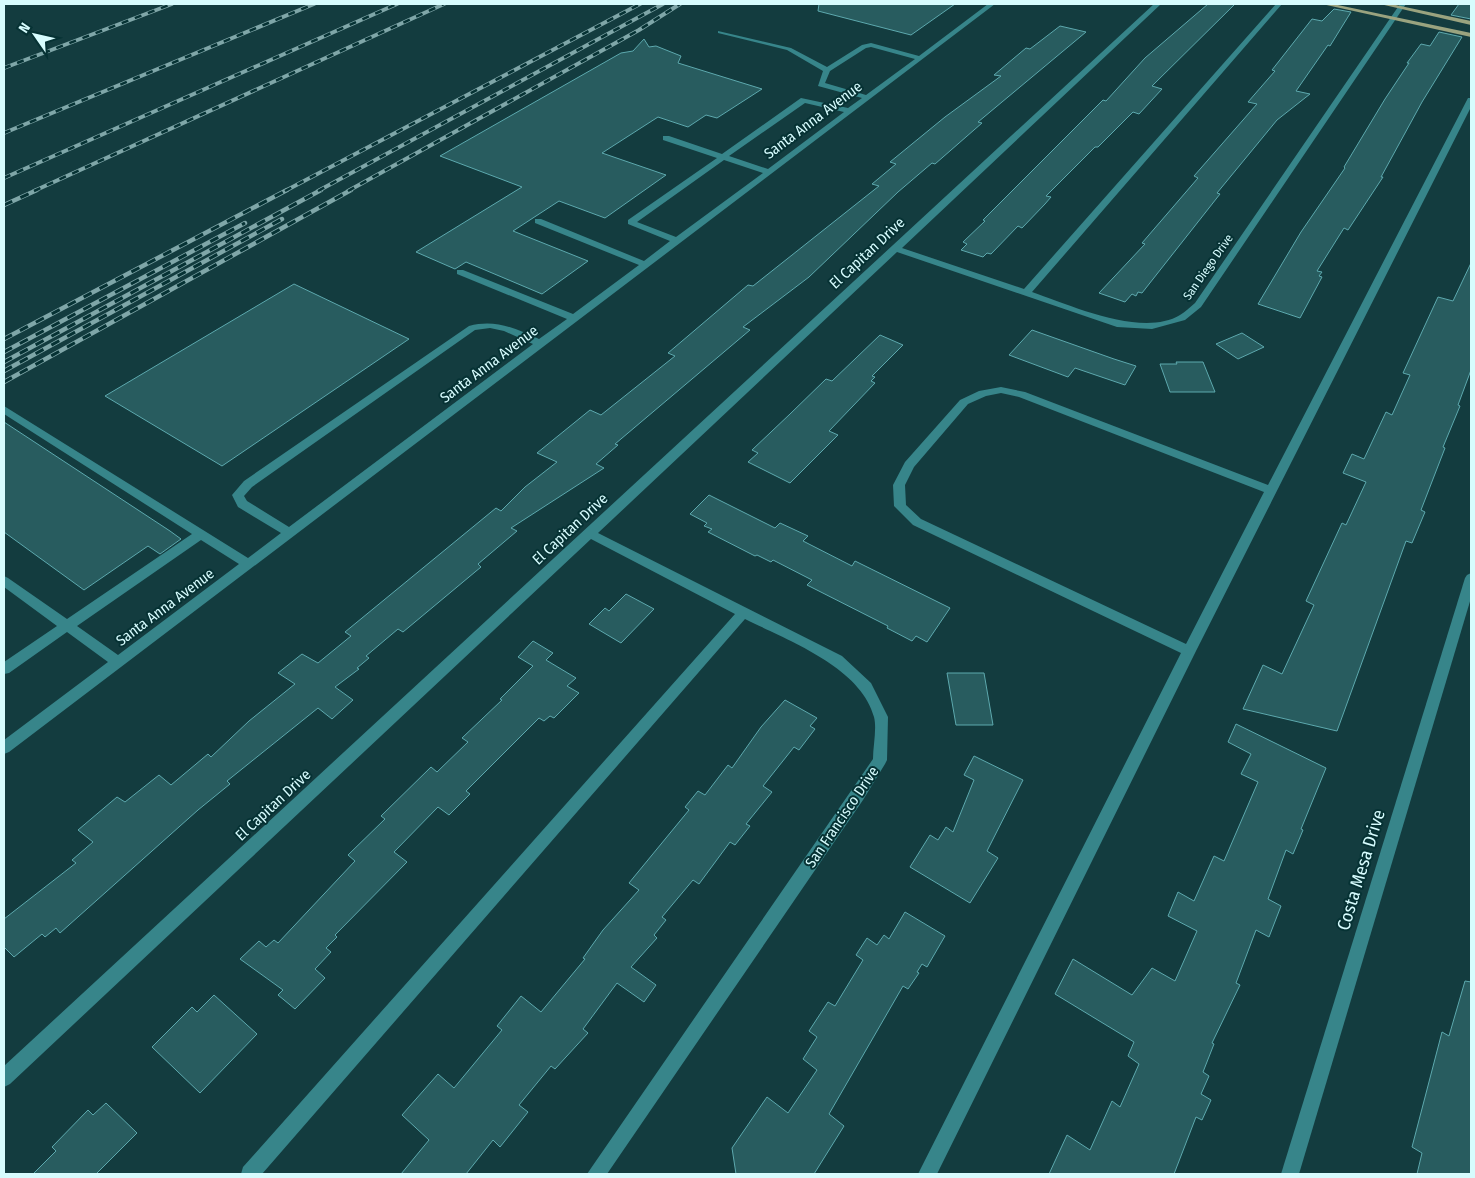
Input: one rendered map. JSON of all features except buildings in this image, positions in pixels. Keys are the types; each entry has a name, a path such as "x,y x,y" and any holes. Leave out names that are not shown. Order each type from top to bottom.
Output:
{"main road":[{"path":"1325,4 1471,35"},
{"path":"1383,4 1401,6 1471,23"}],"street":[{"name":"Santa Anna Avenue","path":"4,748 992,4"},
{"name":"El Capitan Drive","path":"4,1078 1158,4"},
{"path":"1026,293 1278,4"},
{"name":"San Diego Drive","path":"896,248 1117,324 1152,326 1182,318 1198,305 1401,6"},
{"path":"720,32 789,49 827,70"},
{"path":"868,98 821,84 827,70 864,46 871,45 920,58"},
{"path":"677,241 631,222 804,100 850,111"},
{"path":"927,1174 1189,651 1471,100"},
{"path":"666,138 769,172"},
{"path":"538,221 646,265"},
{"path":"460,272 574,318"},
{"path":"290,533 242,504 238,494 248,484 472,328 482,324 504,327 541,344"},
{"path":"1189,651 917,522 900,506 899,485 910,466 964,402 983,393 1001,390 1021,394 1272,491"},
{"path":"4,409 248,564"},
{"name":"San Francisco Drive","path":"589,533 837,660 866,687 881,717 880,760 853,803 596,1174"},
{"path":"4,669 200,534"},
{"name":"Costa Mesa Drive","path":"1290,1174 1471,578"},
{"path":"4,581 118,662"},
{"path":"250,1174 744,612"}],"railway":[{"path":"4,68 172,4"},
{"path":"4,133 314,4"},
{"path":"4,178 397,4"},
{"path":"34,191 444,4"},
{"path":"285,191 640,4"},
{"path":"318,191 663,4"},
{"path":"348,191 639,30 680,4"},
{"path":"4,205 37,190"},
{"path":"4,339 287,190"},
{"path":"4,362 321,190"},
{"path":"4,382 351,190"},
{"path":"4,371 282,219"},
{"path":"4,352 245,223"}]}
